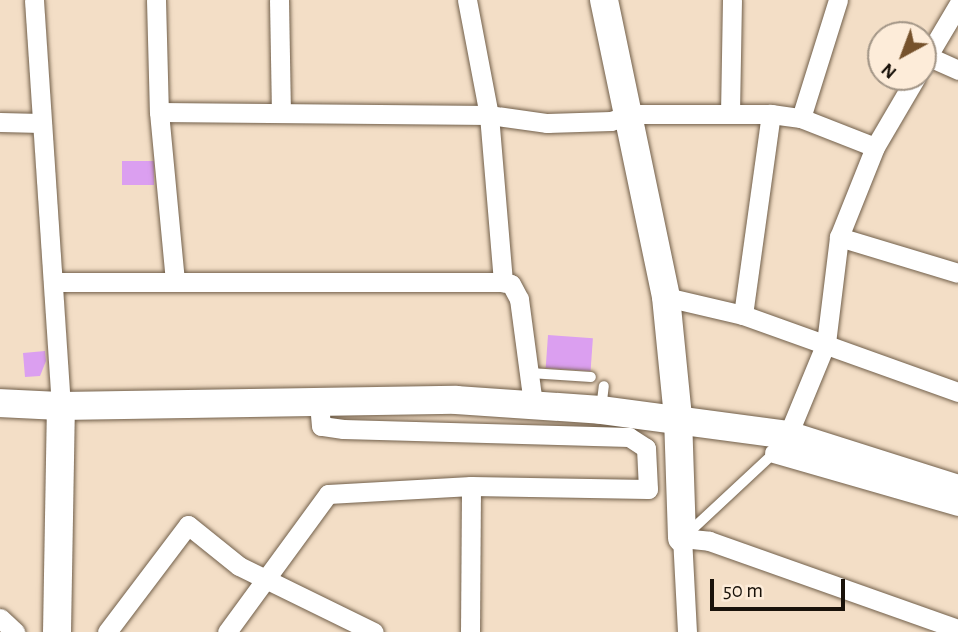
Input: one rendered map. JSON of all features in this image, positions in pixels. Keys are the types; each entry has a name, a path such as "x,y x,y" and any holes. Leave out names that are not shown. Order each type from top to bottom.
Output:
{"street":[{"path":"34,0 61,406 57,632"},
{"path":"156,0 159,113 175,280"},
{"path":"279,0 281,111"},
{"path":"467,0 489,115 503,282"},
{"path":"604,0 631,114 666,298 666,345 678,417 687,632"},
{"path":"730,114 732,0"},
{"path":"801,118 838,0"},
{"path":"937,40 958,5"},
{"path":"937,64 958,70"},
{"path":"781,444 826,343 839,237 875,147 908,91"},
{"path":"159,113 281,111 489,115 547,123 611,121 631,114 771,114 801,118 875,147"},
{"path":"743,315 771,114"},
{"path":"0,122 41,123"},
{"path":"839,237 958,273"},
{"path":"54,282 503,282 517,291 533,404"},
{"path":"666,298 743,315 958,392"},
{"path":"0,403 61,406 456,400 533,404 602,398 958,489"},
{"path":"227,632 328,494 471,486 648,489 646,448 629,437 343,429 321,426 318,404"},
{"path":"781,444 958,506"},
{"path":"470,632 471,486"},
{"path":"107,632 188,525 239,566 374,632"},
{"path":"682,538 709,541 954,629"},
{"path":"0,618 15,632"}],"lane":[{"path":"530,373 591,377"},
{"path":"682,538 781,444"}],"building":[{"path":"122,161 154,161 154,185 122,185"},
{"path":"548,335 593,338 591,371 546,368"},
{"path":"45,351 46,361 40,376 25,377 23,353"}]}
